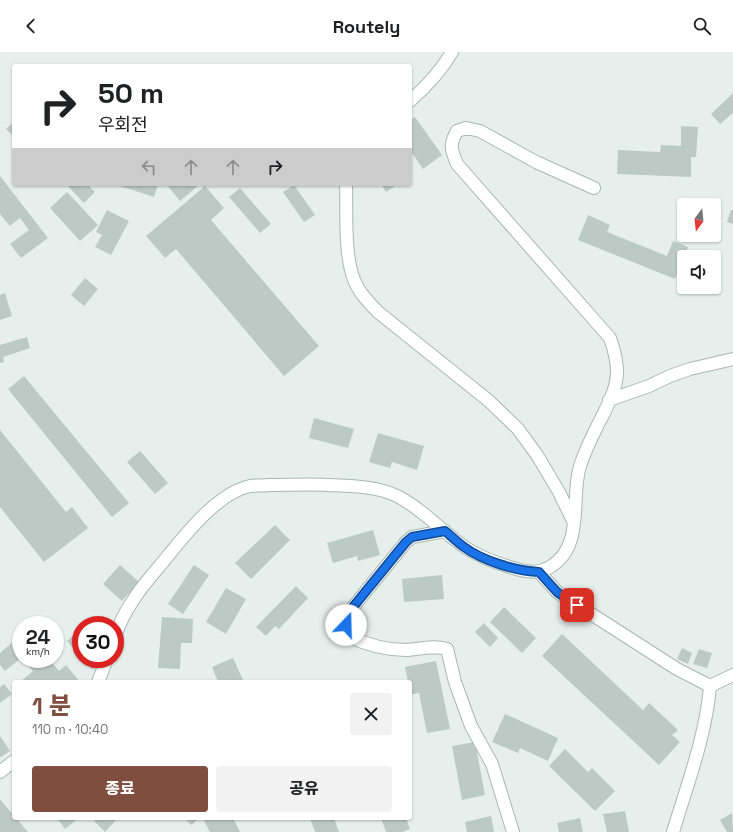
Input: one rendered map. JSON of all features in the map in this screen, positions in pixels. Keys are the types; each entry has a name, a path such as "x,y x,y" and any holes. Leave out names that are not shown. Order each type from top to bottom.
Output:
{"street":[{"path":"412,99 432,81 444,67 452,52"},
{"path":"124,616 131,602 197,522 233,492 251,486 296,484 348,486 380,490 397,496 430,519 465,547 480,556 525,572 539,572 551,567 563,556 569,545 573,531 575,490 579,469 586,448 615,387 617,372 615,353 610,338 457,164 452,152 452,140 457,131 466,128 480,131 536,162 594,188"},
{"path":"346,186 347,252 357,287 366,300 378,312 489,402 518,429 541,461 574,522"},
{"path":"609,400 649,386 690,369 733,359"},
{"path":"445,531 412,537 406,542 349,612 346,625 348,636 360,641 396,649 438,647 447,650 455,682 471,726 492,764 513,832"},
{"path":"539,572 557,592 677,669 710,686"},
{"path":"99,680 103,668"},
{"path":"710,686 733,675"},
{"path":"673,832 699,744 710,686"},
{"path":"0,772 12,763"}],"building":[{"path":"733,93 733,113 720,124 711,114"},
{"path":"415,117 442,155 423,169 412,153 412,119"},
{"path":"12,123 12,135 6,129"},
{"path":"681,126 698,127 696,157 691,157 691,177 617,174 618,150 660,152 661,145 681,146"},
{"path":"0,176 48,238 21,258 10,244 29,230 20,218 10,226 0,214"},
{"path":"68,186 89,186 95,192 84,203"},
{"path":"120,186 157,186 154,197"},
{"path":"168,186 198,186 180,201"},
{"path":"205,186 224,208 211,220 319,346 284,376 176,249 165,258 146,236"},
{"path":"295,186 315,215 304,222 283,192"},
{"path":"382,186 395,186 386,192"},
{"path":"240,188 271,224 260,233 229,197"},
{"path":"67,192 98,225 80,241 50,208"},
{"path":"107,210 129,221 111,255 95,247 102,235 96,232"},
{"path":"731,210 733,210 733,224 727,222"},
{"path":"588,215 610,225 607,232 667,256 673,241 688,247 687,250 677,250 677,274 675,279 578,240"},
{"path":"85,278 98,289 84,306 71,295"},
{"path":"5,293 12,316 0,320 0,295"},
{"path":"27,337 30,348 3,357 4,362 0,363 0,345"},
{"path":"24,376 129,503 112,517 8,389"},
{"path":"314,418 354,429 348,448 309,438"},
{"path":"0,430 66,512 72,507 88,528 44,562 0,507"},
{"path":"378,433 424,446 417,470 392,462 390,468 369,462"},
{"path":"140,451 168,483 155,494 127,462"},
{"path":"275,525 290,540 251,579 235,563"},
{"path":"373,530 380,555 358,561 357,556 333,563 327,543"},
{"path":"120,565 139,582 122,601 103,584"},
{"path":"194,565 209,575 183,614 168,604"},
{"path":"442,575 444,599 404,602 402,579"},
{"path":"296,586 308,598 279,629 275,626 266,636 256,627"},
{"path":"226,588 246,599 226,634 206,622"},
{"path":"504,607 536,638 522,653 490,622"},
{"path":"162,617 193,619 192,643 181,643 180,669 158,668"},
{"path":"484,623 498,638 490,647 475,632"},
{"path":"562,634 643,710 649,703 678,730 672,735 680,742 659,765 542,656"},
{"path":"72,637 72,647 67,641"},
{"path":"12,643 12,665 5,671 0,665 0,653"},
{"path":"682,648 692,653 688,664 677,659"},
{"path":"699,649 712,653 707,668 693,664"},
{"path":"233,658 243,680 217,680 212,667"},
{"path":"436,661 450,729 427,733 419,693 412,695 412,680 408,680 405,667"},
{"path":"66,665 78,680 22,680 33,671 30,668 56,668 59,671"},
{"path":"4,684 12,694 0,703 0,687"},
{"path":"505,714 558,738 548,761 520,748 518,753 492,742"},
{"path":"0,736 10,751 1,757 0,756"},
{"path":"475,742 485,795 462,800 452,746"},
{"path":"565,749 588,772 592,768 615,791 595,811 549,766"},
{"path":"0,799 12,814 12,820 18,820 28,832 0,832"},
{"path":"625,811 629,832 607,832 603,814"},
{"path":"732,813 733,832 727,832 720,820"},
{"path":"491,816 494,832 467,832 465,822"},
{"path":"580,818 583,832 559,832 557,823"},
{"path":"58,820 76,820 65,829"},
{"path":"95,820 116,820 105,832 94,821"},
{"path":"187,820 197,820 191,825"},
{"path":"204,820 234,820 240,832 210,832"},
{"path":"311,820 335,820 339,832 315,832"},
{"path":"382,820 407,820 410,829 403,832 386,832"}],"route":[{"path":"346,625 349,612 359,598 385,569 406,542 412,537 445,531 465,547 480,556 525,572 539,572 557,592 577,605"}]}
